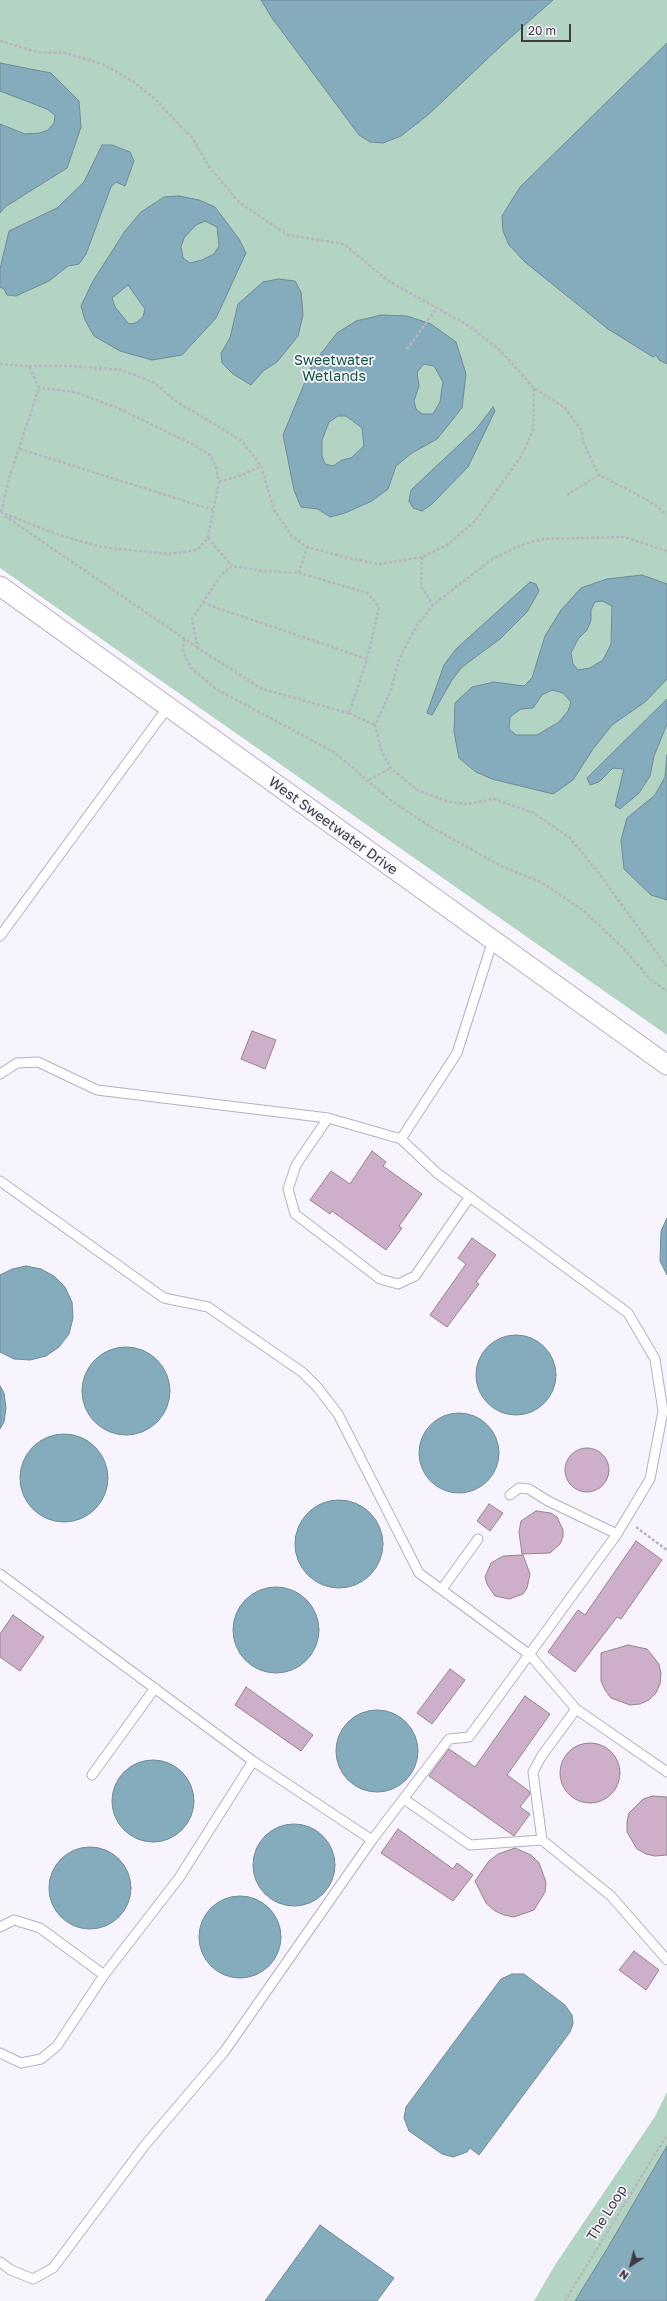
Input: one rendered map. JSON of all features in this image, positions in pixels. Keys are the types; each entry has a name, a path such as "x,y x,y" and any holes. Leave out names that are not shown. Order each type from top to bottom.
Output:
{"street":[{"name":"West Sweetwater Drive","path":"0,586 667,1065"}],"lane":[{"path":"0,936 168,707"},
{"path":"401,1139 457,1052 493,940"},
{"path":"0,1074 17,1063 38,1062 98,1090 328,1118 401,1139 437,1173 469,1198 628,1313 655,1359 663,1411 650,1478 626,1520 469,1738 449,1739 372,1840 224,2052 145,2145 53,2268 33,2279 11,2270 0,2262"},
{"path":"328,1118 296,1165 288,1189 295,1214 380,1279 398,1284 415,1276 469,1198"},
{"path":"0,1181 164,1298 208,1306 302,1372 318,1388 338,1414 419,1573 530,1655 576,1709 667,1772"},
{"path":"510,1495 519,1488 529,1489 548,1501 617,1534"},
{"path":"442,1589 478,1539"},
{"path":"0,1574 253,1760 372,1840"},
{"path":"92,1775 155,1688"},
{"path":"542,1840 533,1772 541,1757 576,1709"},
{"path":"0,2053 21,2063 41,2059 57,2046 104,1976 179,1878 253,1760"},
{"path":"404,1799 470,1845 542,1840 611,1896 667,1960"},
{"path":"0,1926 14,1920 40,1928 104,1976"}],"path":[{"path":"0,41 37,52 65,53 102,64 131,80 155,99 193,140 210,168 240,203 288,235 344,244 386,280 469,326 500,350 534,388 565,408 582,431 583,442 599,475 646,498 667,514"},
{"path":"407,349 438,308"},
{"path":"0,364 29,366 74,366 121,370 155,383 174,400 242,441 261,466 274,510 292,536 307,547 348,558 379,564 422,557 447,545 475,521 522,455 533,430 534,388"},
{"path":"0,512 9,478 20,449 39,388 29,366"},
{"path":"0,512 56,534 101,547 169,554 197,550 208,538 219,482 216,467 210,455 194,444 118,408 75,392 39,388"},
{"path":"20,449 213,510"},
{"path":"219,482 242,475 261,466"},
{"path":"567,495 599,475"},
{"path":"0,512 184,639 262,689 349,713 375,725"},
{"path":"667,551 624,537 543,539 520,544 491,560 433,605 417,625 399,659 391,690 375,725 382,752 392,768 417,790 449,802 467,804 494,799 532,812 569,837 595,868 667,967"},
{"path":"208,538 232,566 264,571 299,573 368,593 379,608 367,659 349,713"},
{"path":"299,573 307,547"},
{"path":"422,557 421,586 433,605"},
{"path":"198,648 192,619 221,574 232,566"},
{"path":"203,603 367,659"},
{"path":"184,639 183,650 190,667 216,689 334,752 369,780 394,803 431,827 501,866 541,882 584,912 621,946 651,980 667,991"},
{"path":"369,780 392,768"},
{"path":"626,1520 667,1550"},
{"name":"The Loop","path":"565,2301 667,2135"}],"green space":[{"name":"Sweetwater Wetlands","path":"0,0 667,0 667,1035 0,568"},
{"path":"667,2092 667,2301 534,2301 555,2265 654,2118"}],"water":[{"path":"261,0 553,0 502,45 429,114 401,136 383,143 370,142 359,135 272,18"},
{"path":"667,43 667,364 659,360 656,355 653,357 608,329 525,262 509,245 503,231 502,216 520,187"},
{"path":"0,63 51,73 79,101 81,127 67,168 5,207 0,213 0,124 25,134 40,133 48,130 54,123 55,115 47,109 0,91"},
{"path":"102,145 112,145 130,152 134,161 125,186 116,182 111,187 86,254 79,264 68,266 49,281 16,296 7,295 4,289 0,287 0,269 9,231 57,208 84,182"},
{"path":"179,196 199,200 215,207 239,239 246,253 216,318 182,355 152,360 120,351 94,336 85,320 81,306 93,281 125,231 141,212 164,197","holes":["205,221 217,227 219,246 214,254 202,260 190,263 183,258 181,247 184,238 196,225","128,285 145,309 143,317 136,323 129,324 115,307 112,298"]},
{"path":"278,279 295,281 301,292 303,315 298,336 277,362 263,371 251,385 233,374 222,363 221,353 230,338 238,304 263,282"},
{"path":"381,315 407,316 431,324 456,342 466,374 462,408 437,439 412,453 396,466 388,489 372,501 345,513 330,517 318,509 301,507 294,490 283,435 312,365 337,333 356,321","holes":["424,364 434,366 443,382 440,402 433,414 422,414 416,409 414,401 419,386 417,372","338,416 346,416 362,428 364,446 351,458 342,460 333,466 325,464 322,456 322,440 329,422"]},
{"path":"493,407 495,411 468,467 431,505 422,511 413,508 409,501 411,490 477,428"},
{"path":"642,575 667,584 667,679 645,702 612,725 593,749 573,780 553,794 492,779 476,772 459,758 454,732 455,703 472,687 494,682 524,686 532,678 545,636 561,610 581,588 607,579","holes":["602,601 612,606 611,644 603,660 590,668 578,670 573,664 571,653 578,639 587,630 591,620 591,610 595,602","552,690 563,693 571,702 568,711 559,722 537,735 516,735 509,729 510,717 521,709 533,708 542,695"]},
{"path":"530,582 536,584 539,591 527,612 500,639 462,667 452,680 432,715 427,713 444,665 456,649"},
{"path":"667,699 667,724 654,756 650,776 639,793 620,809 615,806 624,769 613,768 599,782 590,785 587,778"},
{"path":"667,755 667,900 651,895 624,869 621,840 627,818 655,795 665,777"},
{"path":"667,1218 667,1275 660,1261 661,1231"},
{"path":"26,1266 41,1269 54,1276 65,1287 72,1302 73,1318 69,1334 59,1347 46,1356 30,1360 14,1359 0,1352 0,1275 12,1269"},
{"path":"508,1335 524,1335 545,1346 556,1367 556,1383 545,1404 524,1415 508,1415 494,1409 487,1404 482,1397 476,1383 476,1367 482,1353 487,1346 494,1341"},
{"path":"126,1347 143,1351 157,1360 166,1374 170,1391 166,1408 157,1422 143,1431 126,1435 109,1431 95,1422 86,1408 82,1391 86,1374 95,1360 109,1351"},
{"path":"0,1386 4,1393 6,1408 4,1422 0,1429"},
{"path":"451,1413 467,1413 488,1424 499,1445 499,1461 488,1482 467,1493 451,1493 437,1487 430,1482 425,1475 419,1461 419,1445 425,1431 430,1424 437,1419"},
{"path":"64,1434 81,1438 95,1447 104,1461 108,1478 104,1495 95,1509 81,1518 64,1522 47,1518 33,1509 24,1495 20,1478 24,1461 33,1447 47,1438"},
{"path":"339,1500 356,1504 370,1513 379,1527 383,1544 379,1561 370,1575 356,1584 339,1588 322,1584 308,1575 299,1561 295,1544 299,1527 308,1513 322,1504"},
{"path":"276,1587 284,1588 300,1594 312,1606 318,1622 318,1638 312,1654 300,1666 284,1672 276,1673 268,1672 252,1666 240,1654 234,1638 233,1630 234,1622 240,1606 252,1594 268,1588"},
{"path":"377,1710 393,1714 406,1722 414,1735 418,1751 414,1767 406,1780 393,1788 377,1792 361,1788 348,1780 340,1767 336,1751 340,1735 348,1722 361,1714"},
{"path":"153,1760 169,1764 182,1772 190,1785 194,1801 190,1817 182,1830 169,1838 153,1842 137,1838 124,1830 116,1817 112,1801 116,1785 124,1772 137,1764"},
{"path":"294,1824 310,1828 323,1836 331,1849 335,1865 331,1881 323,1894 310,1902 294,1906 278,1902 265,1894 257,1881 253,1865 257,1849 265,1836 278,1828"},
{"path":"90,1847 106,1850 119,1859 128,1872 131,1888 128,1904 119,1917 106,1926 90,1929 74,1926 61,1917 52,1904 49,1888 52,1872 61,1859 74,1850"},
{"path":"240,1896 256,1899 269,1908 278,1921 281,1937 278,1953 269,1966 256,1975 240,1978 224,1975 211,1966 202,1953 199,1937 202,1921 211,1908 224,1899"},
{"path":"512,1974 524,1974 565,2005 572,2015 573,2024 570,2032 479,2155 470,2148 467,2152 453,2157 442,2154 409,2131 404,2118 406,2107 501,1979"},
{"path":"667,2146 667,2301 575,2301 607,2249"},
{"path":"320,2225 394,2278 377,2301 265,2301"}],"building":[{"path":"252,1031 276,1040 265,1069 241,1059"},
{"path":"372,1151 386,1162 383,1166 422,1194 399,1226 402,1228 386,1250 332,1211 330,1214 310,1200 331,1171 350,1184"},
{"path":"472,1238 496,1255 476,1282 479,1284 447,1327 430,1315 466,1264 458,1258"},
{"path":"583,1448 591,1448 603,1454 609,1466 609,1474 603,1486 591,1492 583,1492 571,1486 565,1474 565,1466 571,1454"},
{"path":"489,1504 503,1513 490,1531 477,1521"},
{"path":"536,1511 551,1513 557,1517 563,1530 563,1537 560,1544 550,1553 522,1554 519,1532 521,1521"},
{"path":"636,1541 662,1560 621,1619 617,1617 575,1672 548,1652 578,1610 585,1615"},
{"path":"523,1555 530,1574 527,1588 523,1594 509,1599 495,1596 487,1584 485,1577 491,1563 503,1556"},
{"path":"13,1615 44,1637 20,1671 0,1657 0,1634"},
{"path":"628,1645 647,1649 659,1664 661,1674 660,1684 656,1693 649,1700 640,1704 630,1705 611,1698 601,1681 601,1653"},
{"path":"450,1669 465,1680 432,1724 417,1713"},
{"path":"246,1687 313,1735 301,1751 235,1705"},
{"path":"525,1696 550,1714 507,1775 529,1791 530,1794 520,1807 530,1814 514,1836 429,1776 449,1749 475,1767"},
{"path":"590,1743 607,1748 615,1756 620,1773 615,1790 607,1798 590,1803 573,1798 565,1790 560,1773 565,1756 573,1748"},
{"path":"653,1796 667,1797 667,1855 655,1856 646,1854 637,1849 627,1832 629,1813 643,1799"},
{"path":"398,1829 453,1869 457,1863 473,1875 453,1901 381,1853"},
{"path":"515,1848 531,1855 539,1863 546,1882 545,1892 534,1910 514,1917 495,1911 486,1903 475,1881 489,1861 498,1854"},
{"path":"634,1951 659,1970 646,1990 619,1970"}]}
